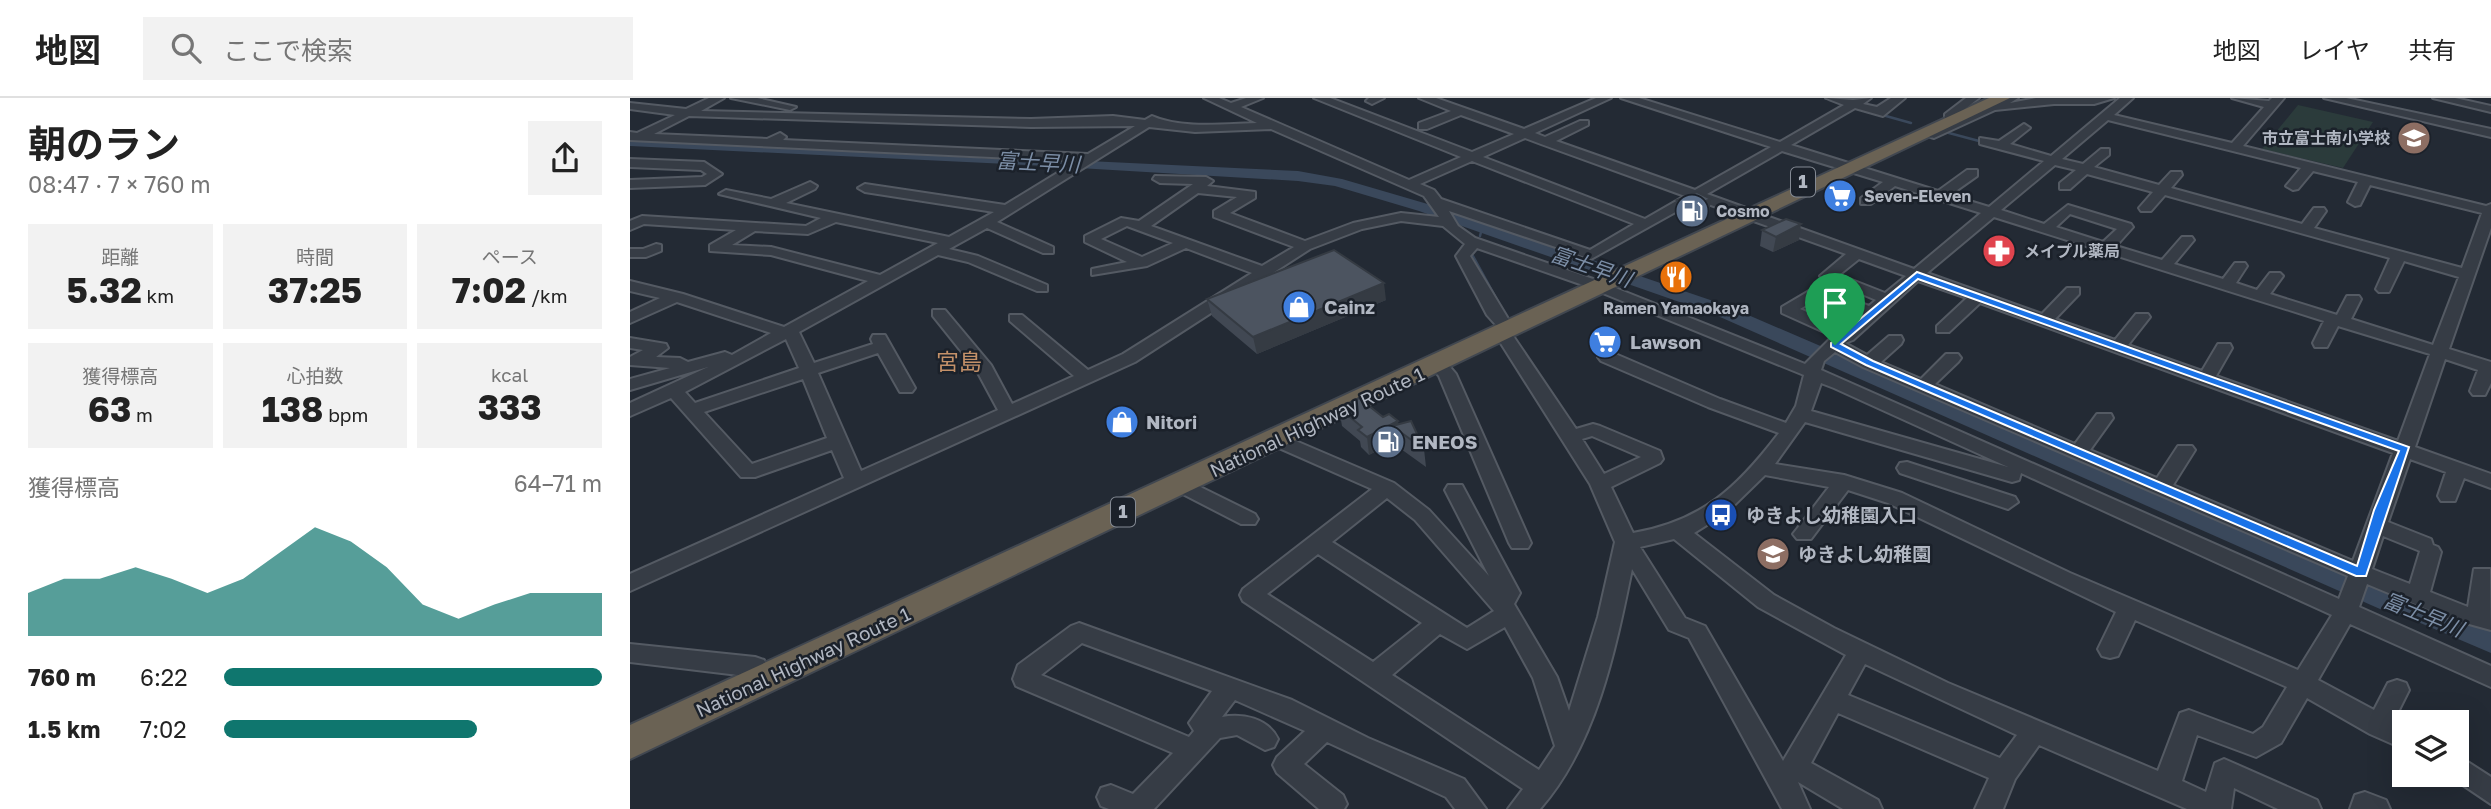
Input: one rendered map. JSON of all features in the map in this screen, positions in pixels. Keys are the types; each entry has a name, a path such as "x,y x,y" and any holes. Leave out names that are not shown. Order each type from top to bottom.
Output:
{"highway":[{"name":"National Highway Route 1","path":"630,726 1503,328 1958,117 1987,98"},
{"name":"National Highway Route 1","path":"1847,167 1907,145 2002,98"},
{"name":"National Highway Route 1","path":"630,743 1439,365 1503,328"}],"street":[{"path":"634,139 718,98"},
{"path":"737,98 791,107 797,112"},
{"path":"1210,98 1429,193 1442,215 1475,243 1610,278 1814,368 2012,475"},
{"path":"1230,107 1257,98"},
{"path":"1320,98 1646,224"},
{"path":"1425,98 2491,481"},
{"path":"1410,184 1605,98"},
{"path":"1627,98 2490,368 2479,391"},
{"path":"1832,98 1860,101 1881,112 1899,98"},
{"path":"1958,117 1973,98"},
{"path":"1907,145 1958,117 2012,98"},
{"path":"2032,98 2051,101"},
{"path":"1958,117 2014,104 2094,101 2108,98"},
{"path":"1626,542 1678,531 1703,520 1762,468 1797,423 1814,368 1837,343 2127,98"},
{"path":"2238,98 2274,102"},
{"path":"2330,98 2491,133"},
{"path":"2439,98 2491,109"},
{"path":"630,583 1129,358 1305,246 1358,226 1393,218 1442,215 1591,255 1860,101"},
{"path":"2235,148 2274,102"},
{"path":"1410,118 1443,104"},
{"path":"630,106 727,113 797,112 821,116"},
{"path":"691,111 1031,123 1152,120 1195,128 1269,124"},
{"path":"1423,126 1461,111"},
{"path":"769,143 821,116"},
{"path":"2106,116 2491,210 2348,606 2272,735 2256,746 2189,721 2166,788"},
{"path":"630,410 757,349 986,223 1152,120"},
{"path":"1545,141 1584,123"},
{"path":"2002,145 2024,128"},
{"path":"2172,148 2186,135"},
{"path":"634,139 1090,159"},
{"path":"1984,141 2466,274"},
{"path":"2065,186 2105,152"},
{"path":"630,163 704,166 716,174 705,181 630,184"},
{"path":"2293,186 2309,166"},
{"path":"1940,196 1972,173"},
{"path":"2146,208 2176,175"},
{"path":"1143,225 1206,181 1160,179"},
{"path":"2355,202 2366,180"},
{"path":"1866,201 1893,181"},
{"path":"774,203 810,186"},
{"path":"865,188 1009,209"},
{"path":"1198,189 1250,195 1219,214 1305,246"},
{"path":"630,196 649,196 667,190 695,195"},
{"path":"726,194 951,242"},
{"path":"2175,213 2192,198"},
{"path":"2046,229 2068,209 2126,226 2106,248"},
{"path":"2306,229 2319,211"},
{"path":"634,221 755,225 808,230 836,216"},
{"path":"1142,263 1090,239 1126,221 1143,225 1266,273"},
{"path":"986,223 1048,250"},
{"path":"755,225 715,248 771,251 883,279"},
{"path":"2165,266 2187,240"},
{"path":"1097,272 1142,263 1186,243"},
{"path":"1475,243 1463,256 1495,315 1600,484 1626,542 1677,624 1697,632 1788,775 1796,809"},
{"path":"630,253 646,253 656,248"},
{"path":"936,250 973,259 1042,288"},
{"path":"1856,254 1828,276 1889,300"},
{"path":"2384,289 2399,255"},
{"path":"2226,286 2241,266"},
{"path":"2260,296 2275,276"},
{"path":"630,286 675,297 793,335 811,371 856,483"},
{"path":"2044,321 2073,290"},
{"path":"1874,313 1816,292 1788,310 1869,363 2361,574 2459,613 2485,619 2482,575"},
{"path":"630,318 675,297"},
{"path":"1943,329 1978,297"},
{"path":"2320,343 2353,299"},
{"path":"939,313 985,369 1009,414"},
{"path":"2118,347 2142,317"},
{"path":"1016,318 1087,378"},
{"path":"1869,363 1895,340"},
{"path":"694,409 811,371 881,342 906,388"},
{"path":"630,343 660,348 635,361 676,361 687,367"},
{"path":"2206,379 2224,348"},
{"path":"633,382 757,349"},
{"path":"1607,357 1714,404 1797,423 1984,458 2348,606 2491,677"},
{"path":"1923,386 1952,358"},
{"path":"1439,365 1447,374 1520,543"},
{"path":"674,390 694,409 748,472 838,441"},
{"path":"2079,452 2104,418"},
{"path":"1571,436 1593,430 1653,455 1653,459 1600,484"},
{"path":"1277,440 1387,488 1422,515 1506,609 1545,677 1569,746"},
{"path":"1886,495 1907,468 1912,445"},
{"path":"2161,488 2185,450"},
{"path":"1762,468 1844,482 1886,495 2129,608 2302,683 2392,732"},
{"path":"1907,468 2008,502"},
{"path":"2448,496 2456,469"},
{"path":"1804,534 1844,482"},
{"path":"1182,485 1248,519"},
{"path":"1387,488 1251,595 1543,787"},
{"path":"1317,543 1467,640 1506,609 1509,593 1455,490"},
{"path":"2376,525 2426,548 2418,596"},
{"path":"1678,531 1766,601 1939,690 2216,809 2224,771 2307,809"},
{"path":"1522,809 1543,787 1569,746 1620,575 1626,542"},
{"path":"2110,649 2129,608"},
{"path":"1373,676 1439,622"},
{"path":"1194,750 1030,684 1025,679 1027,672 1079,632 1231,686 1325,728 1455,788 1472,809"},
{"path":"1788,775 1860,651"},
{"path":"630,653 755,667"},
{"path":"1212,730 1202,723 1231,686"},
{"path":"2379,726 2397,690"},
{"path":"1832,699 2005,772"},
{"path":"1111,797 1137,809 1212,730 1240,724 1265,739"},
{"path":"1325,728 1286,765 1333,804"},
{"path":"1989,809 2005,772 2034,731"},
{"path":"1788,775 1868,809"},
{"path":"2469,776 2491,792"},
{"path":"2364,809 2365,804 2376,809"}],"shaded area":[{"path":"2298,105 2373,122 2343,168 2262,149"}],"water":[{"path":"630,140 1098,164 1092,168 630,146"}],"building":[{"path":"1697,192 1711,199 1691,207 1677,200"},
{"path":"1786,219 1801,224 1776,237 1762,230"},
{"name":"Cainz","path":"1334,250 1384,283 1253,337 1207,299"},
{"path":"1359,398 1383,417 1389,414 1398,421 1367,437 1358,430 1362,427 1339,408"},
{"path":"1411,421 1424,449 1392,426"}],"waterway":[{"path":"1233,112 1241,115"},
{"path":"1886,116 1911,123"},
{"path":"1128,118 1147,120"},
{"path":"1949,133 1979,141"},
{"name":"富士早川","path":"1067,164 1298,176 1337,182 1425,208 1718,309 2389,602 2410,607 2491,642"},
{"path":"1480,236 1482,228"},
{"path":"1473,256 1501,307"}],"place":[{"name":"市立富士南小学校","path":"2414,138"},
{"name":"Seven-Eleven","path":"1840,196"},
{"name":"Cosmo","path":"1692,211"},
{"name":"メイプル薬局","path":"1999,251"},
{"name":"Ramen Yamaokaya","path":"1676,277"},
{"name":"Cainz","path":"1299,307"},
{"name":"Lawson","path":"1605,342"},
{"name":"Nitori","path":"1122,422"},
{"name":"ENEOS","path":"1388,442"},
{"name":"ゆきよし幼稚園入口","path":"1721,515"},
{"name":"ゆきよし幼稚園","path":"1773,554"}],"district":[{"name":"宮島","path":"959,362"}],"route":[{"path":"1917,275 2405,450 2380,510 2361,573 1869,363 1835,345 1917,275"}]}
